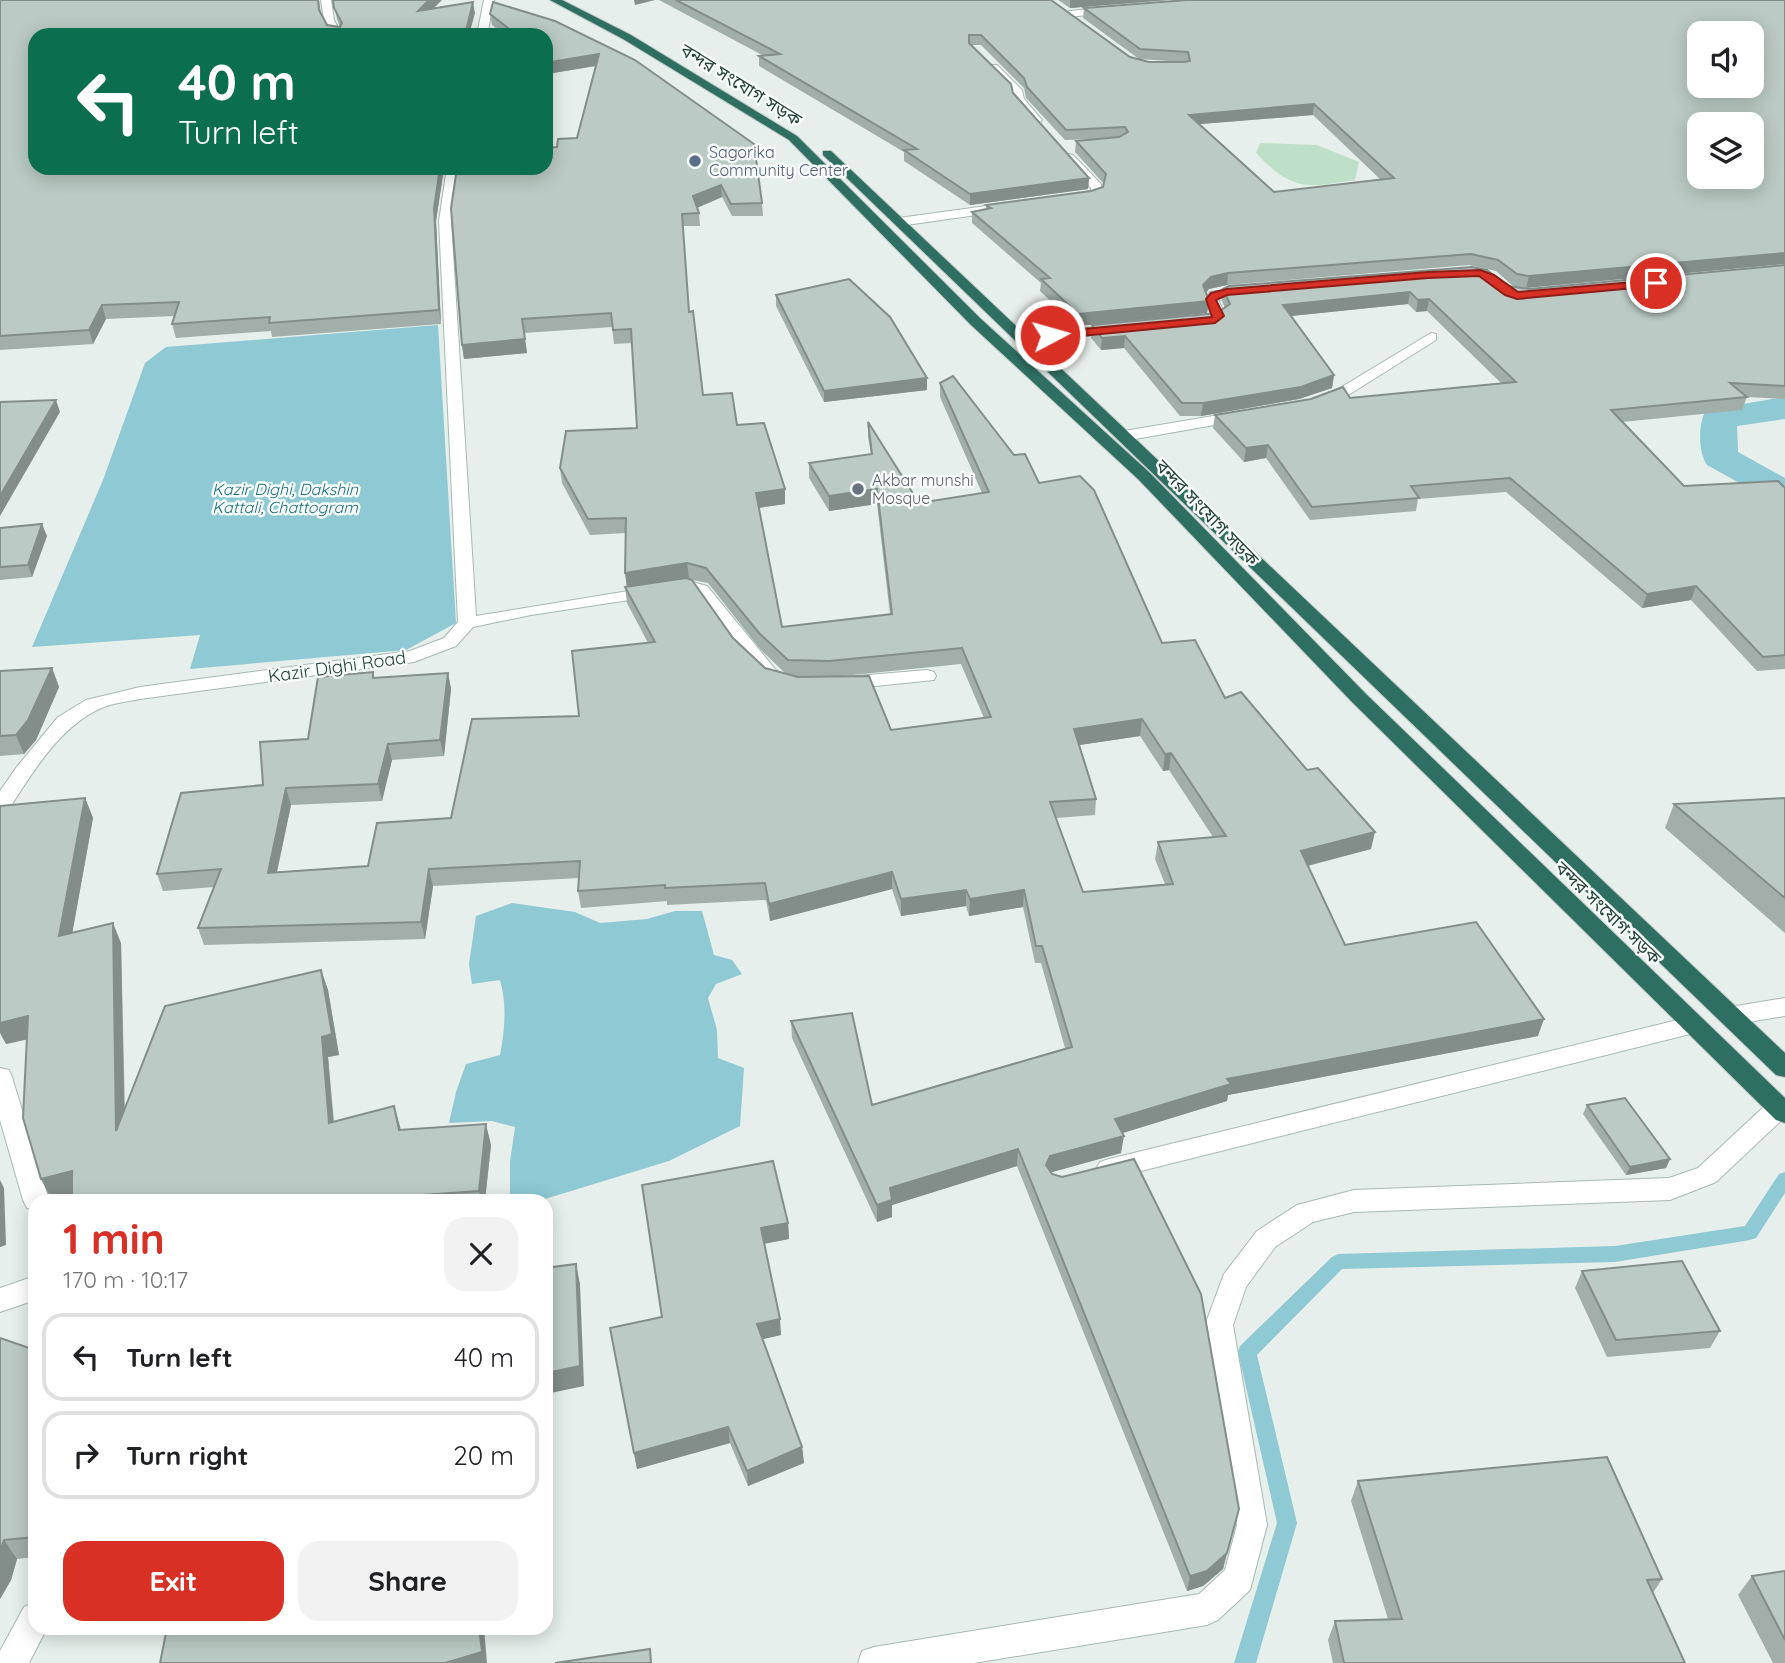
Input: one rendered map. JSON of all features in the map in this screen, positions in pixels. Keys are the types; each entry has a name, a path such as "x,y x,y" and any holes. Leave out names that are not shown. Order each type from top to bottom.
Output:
{"highway":[{"name":"বন্দর সংযোগ সড়ক","path":"555,0 627,37 793,138 976,322 1144,476 1359,698 1782,1111"},
{"name":"বন্দর সংযোগ সড়ক","path":"579,0 627,23 795,124 1785,1068"}],"street":[{"path":"326,0 329,20 333,28"},
{"path":"483,28 489,0"},
{"path":"1058,7 1080,23"},
{"path":"1069,14 1123,9"},
{"path":"983,58 1018,92 1019,100 1044,128"},
{"path":"1063,200 1097,193 1097,187 1060,147 1071,146"},
{"path":"452,175 445,221 467,623 689,586 701,590 768,673 783,684 795,685"},
{"path":"899,222 1008,207"},
{"path":"1174,323 1215,319 1219,316 1211,299 1215,295 1267,289"},
{"path":"1022,338 1132,327"},
{"path":"1303,406 1345,391 1431,337"},
{"path":"1124,436 1262,413"},
{"name":"Kazir Dighi Road","path":"0,807 23,772 65,722 93,704 140,693 415,656 450,642 467,623"},
{"path":"821,685 927,676"},
{"path":"1730,1016 1785,1007"},
{"path":"1087,1175 1694,1025"},
{"path":"0,1077 34,1194"},
{"path":"874,1663 1207,1609 1239,1578 1251,1525 1219,1325 1234,1282 1266,1239 1306,1213 1354,1202 1670,1189 1707,1175 1782,1111"},
{"path":"0,1300 28,1290"},
{"path":"11,1663 28,1631"}],"green space":[{"path":"1260,143 1317,145 1359,162 1355,180 1312,185 1290,180 1256,153"}],"water":[{"name":"Kazir Dighi, Dakshin Kattali, Chattogram","path":"438,325 456,623 406,650 190,669 200,635 32,647 103,480 145,363 166,347"},
{"path":"512,903 575,912 600,923 647,919 675,911 702,911 714,955 732,960 742,974 716,984 708,998 717,1030 718,1058 744,1068 740,1126 669,1161 553,1197 553,1194 510,1194 510,1162 515,1127 492,1121 449,1123 466,1064 500,1055 503,1036 504,1008 500,980 472,984 469,964 476,916"}],"building":[{"path":"0,0 318,0 319,10 327,25 340,27 342,23 333,0 429,0 418,11 473,2 467,28 28,28 28,175 439,175 434,208 439,310 269,323 270,317 172,324 179,302 102,305 89,330 0,336"},
{"path":"676,0 1051,0 1130,57 1149,62 1184,62 1190,61 1188,52 1140,49 1084,8 1187,0 1785,0 1785,253 1529,276 1517,274 1498,260 1471,254 1228,273 1211,277 1203,285 1209,301 1078,314 1041,279 1050,278 972,212 991,208 986,205 1091,191 1103,187 1106,174 1076,141 1119,137 1128,132 1125,127 1066,130 1027,87 1024,78 981,35 969,35 969,43 1011,84 1013,93 1089,178 970,194 904,150 917,149 759,56 780,54","holes":["1314,104 1394,178 1274,192 1189,115"]},
{"path":"493,2 555,21 635,60 754,144 762,203 731,204 721,185 693,196 699,213 682,214 689,312 693,311 703,395 732,393 737,425 764,423 785,489 756,493 782,627 892,614 877,489 829,496 809,463 872,454 868,422 919,503 989,492 940,383 953,376 1014,455 1025,454 1039,483 1080,476 1094,490 1162,643 1195,640 1225,698 1241,692 1307,770 1318,768 1375,832 1301,851 1345,945 1476,922 1544,1019 1227,1079 1231,1084 1115,1119 1124,1136 1050,1156 1046,1165 1052,1174 1062,1177 1134,1159 1201,1294 1239,1509 1227,1553 1207,1571 1190,1576 1018,1149 890,1188 892,1200 877,1205 791,1021 852,1013 872,1105 1072,1047 1042,946 1036,946 1024,890 970,899 966,890 901,899 892,872 769,904 765,883 665,888 665,885 578,891 580,861 429,869 421,922 198,928 221,869 157,874 181,793 263,785 260,742 308,739 318,677 373,672 373,678 448,673 440,740 388,744 378,784 286,788 268,873 368,866 377,823 451,818 472,719 579,716 572,651 655,642 625,587 686,578 692,580 733,638 765,668 798,677 869,676 891,730 991,717 962,648 829,661 788,660 759,633 706,568 687,563 625,573 626,518 588,519 560,468 566,431 637,428 631,329 613,330 611,313 522,319 525,339 462,345 451,208 456,175 553,175 553,147 557,147 558,139 577,138 599,54 553,62 553,28 508,28 490,14","holes":["1142,719 1165,754 1171,753 1226,836 1158,842 1173,884 1083,892 1050,802 1096,799 1074,729"]},
{"path":"1785,265 1785,386 1730,383 1747,397 1611,410 1684,486 1778,481 1785,488 1785,655 1763,657 1696,586 1647,594 1510,478 1411,486 1419,498 1312,507 1268,445 1246,448 1215,415 1311,399 1343,387 1350,398 1516,382 1429,299 1418,300 1410,292 1283,305 1334,375 1301,387 1203,403 1182,403 1125,336 1102,338 1092,325 1217,313 1230,304 1223,289 1229,286 1472,267 1487,270 1507,286 1529,289"},
{"path":"849,279 890,317 927,378 824,391 776,295"},
{"path":"56,400 0,496 0,402"},
{"path":"42,524 28,565 0,567 0,528"},
{"path":"52,668 28,720 16,735 0,736 0,671"},
{"path":"85,798 59,936 113,923 116,1131 165,1006 321,970 332,1034 322,1037 329,1123 394,1106 399,1130 486,1124 479,1191 438,1194 72,1194 72,1171 41,1179 23,1118 28,1016 0,1023 0,806"},
{"path":"1785,798 1785,898 1674,804"},
{"path":"1625,1098 1670,1159 1630,1167 1587,1105"},
{"path":"773,1161 788,1223 761,1228 780,1319 757,1324 802,1447 747,1471 728,1427 634,1453 610,1328 662,1317 642,1185"},
{"path":"1682,1261 1720,1331 1616,1340 1582,1271"},
{"path":"576,1264 580,1366 553,1372 553,1267"},
{"path":"0,1338 28,1348 28,1538 4,1540 0,1552"},
{"path":"1607,1457 1662,1579 1647,1580 1685,1663 1344,1663 1335,1621 1402,1619 1358,1481"},
{"path":"1785,1571 1785,1640 1752,1576"},
{"path":"166,1635 480,1635 482,1652 445,1663 160,1663"},
{"path":"650,1649 651,1663 555,1663"}],"waterway":[{"path":"1785,408 1719,418 1720,457 1785,493"},
{"path":"1245,1663 1287,1523 1247,1352 1338,1262 1615,1254 1750,1233 1785,1179"}],"place":[{"name":"Sagorika Community Center","path":"695,161"},
{"name":"Akbar munshi Mosque","path":"858,489"}],"route":[{"path":"1050,335 1215,319 1219,316 1211,299 1227,292 1469,272 1490,277 1509,293 1517,296 1656,283"}]}
